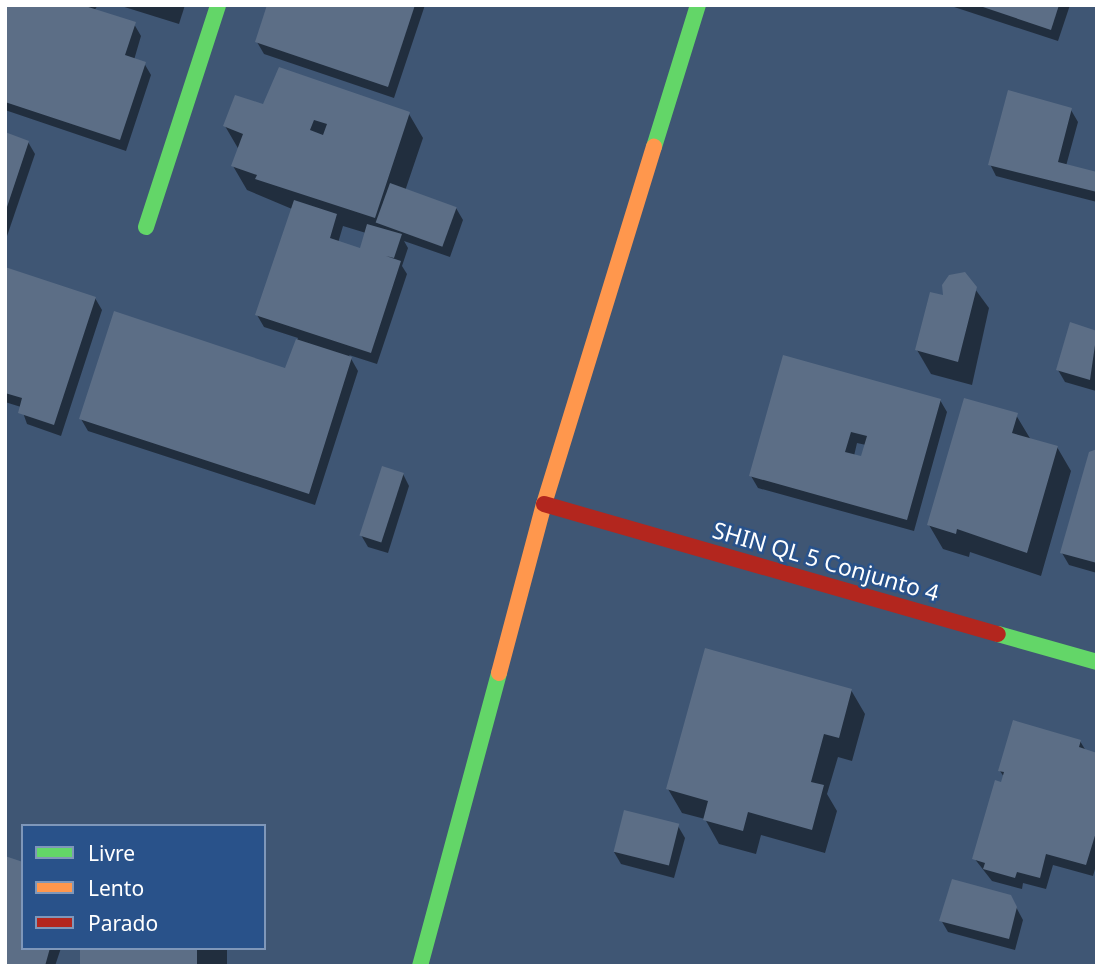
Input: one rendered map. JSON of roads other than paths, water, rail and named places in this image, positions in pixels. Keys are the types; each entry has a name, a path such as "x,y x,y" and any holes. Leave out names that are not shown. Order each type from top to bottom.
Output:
{"street":[{"path":"146,227 218,5"},
{"path":"420,966 544,504 698,5"},
{"name":"SHIN QL 5 Conjunto 4","path":"544,504 1097,662"}]}
